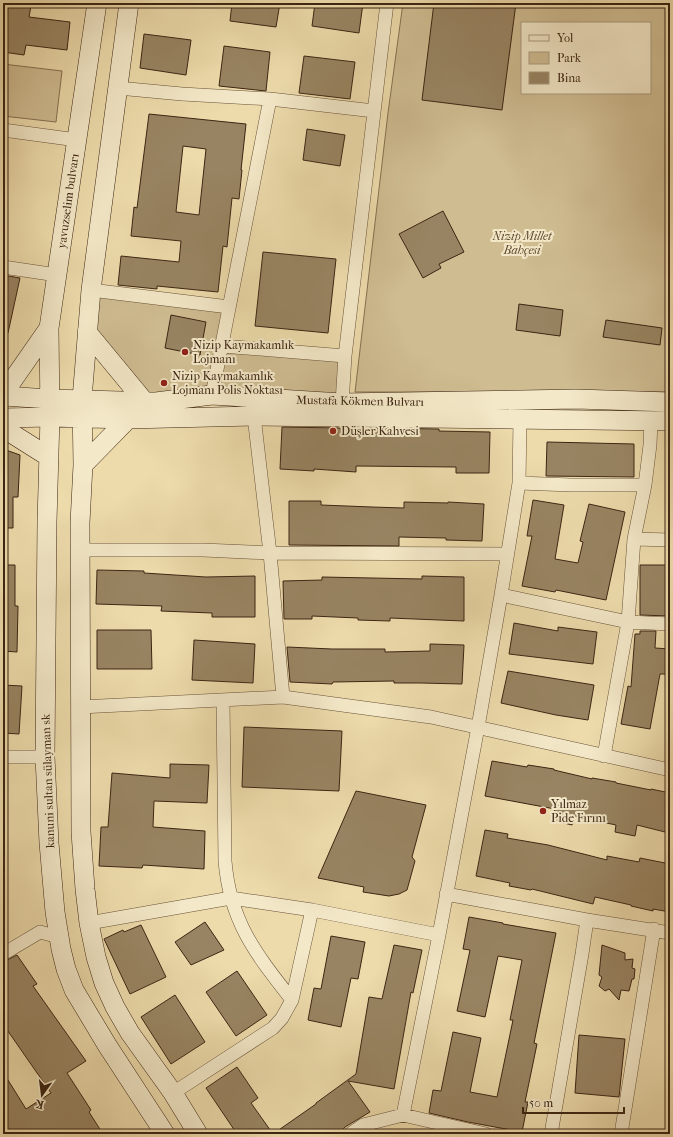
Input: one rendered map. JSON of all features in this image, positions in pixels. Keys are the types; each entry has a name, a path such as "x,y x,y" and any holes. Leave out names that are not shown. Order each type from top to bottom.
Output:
{"main road":[{"path":"129,3 91,290 82,399 84,418 80,523 81,832 89,923 96,957 104,983 115,1007 130,1033 198,1134"},
{"name":"yavuzselim bulvarı","path":"50,408 49,328 76,140 92,4"},
{"path":"3,395 49,328"},
{"path":"87,332 144,401"},
{"name":"Mustafa Kökmen Bulvarı","path":"3,395 84,418 128,419 254,416 670,421"},
{"name":"Mustafa Kökmen Bulvarı","path":"50,408 82,399 156,402 212,396 342,403 576,399 670,402"},
{"path":"3,418 50,408"},
{"name":"kanuni sultan sülayman sk","path":"50,408 47,522 45,757 49,843 55,912 66,969 74,990 107,1045 165,1134"},
{"path":"83,465 128,419"},
{"path":"3,428 49,457"}],"street":[{"path":"342,403 345,356 387,3"},
{"path":"118,88 270,100 374,111"},
{"path":"212,396 270,100"},
{"path":"3,130 76,140"},
{"path":"3,267 56,275"},
{"path":"91,290 229,307"},
{"path":"222,346 345,356"},
{"path":"254,416 270,553 283,697"},
{"path":"403,1115 439,935 478,726 520,483 520,419"},
{"path":"604,756 628,622 634,539 645,485 650,445 651,421"},
{"path":"520,483 645,485"},
{"path":"634,539 670,540"},
{"path":"81,550 203,550 270,553 507,554"},
{"path":"501,595 628,622 670,624"},
{"path":"80,706 283,697 431,717 478,726 670,770"},
{"path":"223,700 225,861 231,898 238,919 262,962 292,1000"},
{"path":"3,757 45,757"},
{"path":"446,894 587,920 654,929 670,933"},
{"path":"89,923 231,898 312,910 439,935"},
{"path":"172,1094 273,1028 282,1018 292,1000 312,910"},
{"path":"551,1134 587,920"},
{"path":"621,1134 654,929"},
{"path":"3,954 40,932 59,937"},
{"path":"350,1134 366,1130 403,1115 486,1134"}],"green space":[{"name":"Nizip Millet Bahçesi","path":"403,3 670,3 670,392 355,392 388,113"},
{"path":"3,64 62,71 56,122 3,116"},
{"path":"91,290 229,307 222,345 345,356 342,403 156,402 87,332"}],"building":[{"path":"3,3 31,6 29,17 70,22 67,50 26,45 24,55 3,52"},
{"path":"232,3 280,3 276,27 230,21"},
{"path":"315,3 363,3 359,33 312,26"},
{"path":"434,3 516,3 502,110 422,100"},
{"path":"144,34 191,40 186,75 140,68"},
{"path":"224,46 270,52 266,91 219,86"},
{"path":"304,56 355,62 350,99 299,93"},
{"path":"149,114 246,124 239,199 232,198 227,247 223,246 218,292 157,286 157,289 118,285 121,256 179,262 181,241 131,236 134,207 137,208","holes":["183,146 206,149 199,215 176,212"]},
{"path":"307,129 345,135 340,166 303,160"},
{"path":"443,211 464,252 439,264 441,268 423,278 399,234"},
{"path":"263,252 336,259 328,333 255,326"},
{"path":"3,275 20,278 8,333 3,333"},
{"path":"519,304 563,310 560,336 516,330"},
{"name":"Nizip Kaymakamlık Lojmanı","path":"171,315 206,322 200,355 165,348"},
{"path":"606,320 662,328 660,345 603,337"},
{"path":"282,427 367,430 367,428 439,429 439,431 490,432 489,473 456,473 456,467 356,466 356,472 314,469 314,471 280,469"},
{"path":"547,442 634,444 634,477 546,476"},
{"path":"3,449 20,455 18,497 13,497 13,528 3,528"},
{"path":"533,500 564,505 555,559 578,563 583,542 580,541 589,504 625,512 606,600 556,590 555,592 522,586 532,536 527,536"},
{"path":"289,501 321,501 321,505 404,508 404,502 484,504 482,541 446,540 446,538 399,537 399,546 289,545"},
{"path":"3,565 15,565 15,606 18,606 17,652 3,651"},
{"path":"640,565 670,565 670,616 640,615"},
{"path":"97,570 144,571 144,573 206,577 255,576 255,617 212,617 212,613 161,611 162,606 96,604"},
{"path":"422,576 464,577 464,621 390,618 390,621 358,620 358,618 312,616 312,619 284,619 283,581 322,580 322,577 422,579"},
{"path":"514,623 558,631 558,627 597,632 593,664 509,654"},
{"path":"97,630 151,630 152,669 97,669"},
{"path":"640,631 656,631 655,648 670,649 670,674 660,674 650,729 621,724 628,686 631,687 635,634 640,634"},
{"path":"194,640 255,644 253,683 192,680"},
{"path":"430,644 464,645 462,684 394,683 394,681 333,682 332,684 290,682 287,647 385,649 385,652 430,651"},
{"path":"508,671 594,685 588,720 556,715 501,703"},
{"path":"3,685 22,686 19,734 3,733"},
{"path":"244,727 342,731 339,791 242,787"},
{"path":"492,761 527,767 528,765 554,769 592,779 616,782 670,793 670,812 665,832 637,825 635,836 615,832 616,825 574,816 572,825 552,820 555,809 485,796"},
{"path":"170,764 209,765 207,803 154,801 153,827 205,831 204,869 143,865 142,868 99,866 101,827 108,827 112,773 170,778"},
{"path":"356,791 426,805 412,857 415,861 407,890 399,894 389,896 363,892 364,887 318,878"},
{"path":"485,830 508,834 507,838 548,845 607,860 607,856 639,862 640,858 670,864 670,912 653,909 653,911 595,897 593,904 532,889 509,886 510,883 476,876"},
{"path":"469,917 556,933 534,1043 537,1044 525,1102 528,1102 522,1132 429,1113 433,1090 441,1091 453,1032 481,1038 470,1092 497,1097 513,1020 510,1020 522,960 498,956 485,1017 457,1011 470,950 463,949"},
{"path":"205,922 224,950 191,965 175,942"},
{"path":"141,925 166,977 130,994 104,939 123,930 124,932"},
{"path":"331,936 365,942 358,979 351,978 341,1027 308,1020 314,988 321,989"},
{"path":"394,945 422,950 413,993 411,992 394,1089 348,1081 370,1112 345,1127 339,1134 273,1134 356,1074 369,997 382,999"},
{"path":"602,945 625,953 625,960 633,959 632,968 635,969 634,979 632,979 629,991 621,990 619,1000 609,989 605,991 599,986 602,977 599,975"},
{"path":"17,955 37,984 33,986 86,1061 67,1073 91,1110 89,1112 103,1134 3,1134 3,1072 26,1109 51,1093 3,1024 3,962"},
{"path":"237,971 267,1015 236,1036 206,992"},
{"path":"175,995 205,1042 171,1064 141,1017"},
{"path":"579,1035 625,1039 619,1097 575,1093"},
{"path":"237,1067 258,1098 251,1103 273,1134 237,1134 206,1088"}],"place":[{"name":"Nizip Kaymakamlık Lojmanı","path":"185,352"},
{"name":"Nizip Kaymakamlık Lojmanı Polis Noktası","path":"164,383"},
{"name":"Düşler Kahvesi","path":"333,431"},
{"name":"Yılmaz Pide Fırını","path":"543,811"}]}
